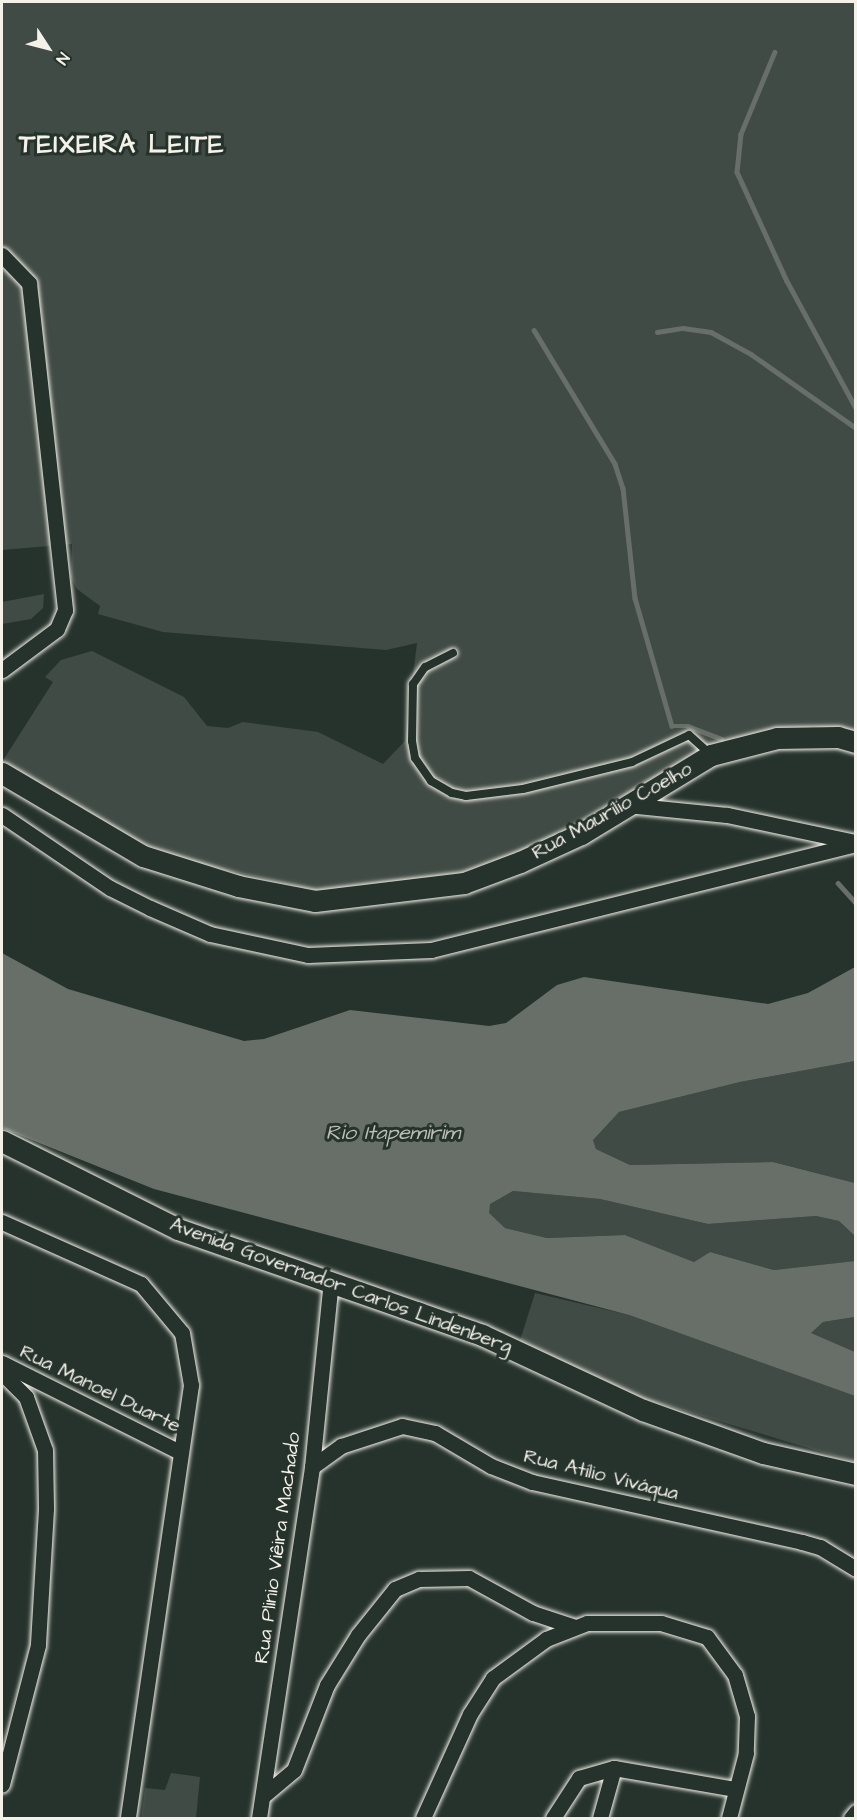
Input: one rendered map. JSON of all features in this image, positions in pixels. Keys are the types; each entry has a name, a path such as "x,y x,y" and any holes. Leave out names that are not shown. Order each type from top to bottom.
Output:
{"main road":[{"name":"Rua Maurílio Coelho","path":"2,773 143,856 238,886 315,901 464,883 530,858 627,805 711,755 777,738 838,737 855,742"},
{"name":"Avenida Governador Carlos Lindenberg","path":"2,1142 178,1229 482,1335 643,1410 763,1453 855,1474"}],"street":[{"path":"2,255 29,283 65,610 57,628 2,670"},
{"path":"627,805 728,815 855,843"},
{"path":"2,815 110,888 150,908 210,934 308,955 431,950 855,843"},
{"path":"2,1222 141,1284 182,1333 191,1385 128,1818"},
{"name":"Rua Plinio Viêira Machado","path":"259,1818 312,1467 331,1281"},
{"name":"Rua Manoel Duarte","path":"2,1363 180,1452"},
{"path":"2,1373 26,1397 45,1450 46,1509 38,1646 2,1784"},
{"name":"Rua Atílio Viváqua","path":"312,1467 341,1446 370,1433 413,1428 435,1432 532,1482 802,1542 820,1547 855,1569"},
{"path":"263,1796 294,1770 327,1685 358,1635 395,1589 419,1579 469,1578 533,1613 575,1627"},
{"path":"423,1818 470,1714 493,1678 546,1639 587,1623 661,1623 707,1637 735,1675 747,1716 746,1753 734,1789 729,1818"},
{"path":"554,1818 579,1778 614,1768 734,1789"},
{"path":"600,1818 614,1768"},
{"path":"851,1818 855,1812"}],"lane":[{"path":"453,653 425,667 413,684 412,741 415,758 431,781 452,793 466,796 523,789 632,762 689,735 711,755"}],"shaded area":[{"path":"2,2 855,2 855,736 813,726 702,749 540,845 445,878 330,893 192,862 127,838 18,776 2,762 53,682 45,677 61,660 92,651 184,697 207,726 228,728 243,722 318,732 383,764 405,741 417,643 386,650 163,632 98,614 100,606 77,589 71,577 72,544 2,550"},
{"path":"44,594 43,608 31,619 2,624 2,602"},
{"path":"855,1061 855,1183 773,1162 630,1165 596,1149 593,1140 598,1131 619,1112 740,1082"},
{"path":"513,1191 600,1199 708,1224 816,1216 839,1221 855,1236 855,1261 774,1270 710,1252 694,1262 625,1235 547,1238 505,1228 489,1214 489,1204"},
{"path":"535,1293 629,1315 855,1396 855,1462 619,1391 518,1347"},
{"path":"855,1317 855,1352 810,1333 823,1322"},
{"path":"171,1773 200,1777 196,1818 141,1818 145,1788 165,1790"}],"water":[{"name":"Rio Itapemirim","path":"2,953 68,989 244,1041 264,1039 350,1010 489,1026 506,1023 557,985 584,977 768,1004 808,993 855,967 855,1061 740,1082 619,1112 593,1140 596,1149 630,1165 773,1162 855,1183 855,1236 839,1221 816,1216 708,1224 600,1199 513,1191 490,1204 489,1213 505,1228 547,1238 625,1235 694,1262 710,1252 774,1270 855,1261 855,1317 823,1322 811,1333 855,1352 855,1396 629,1315 154,1189 2,1128"}],"waterway":[{"path":"775,52 741,134 737,172 787,281 856,408"},
{"path":"657,332 683,328 711,332 751,354 856,428"},
{"path":"534,330 615,464 623,488 635,598 672,726 688,726 722,739"},
{"path":"838,883 856,903"}],"district":[{"name":"TEIXEIRA LEITE","path":"122,145"}]}
